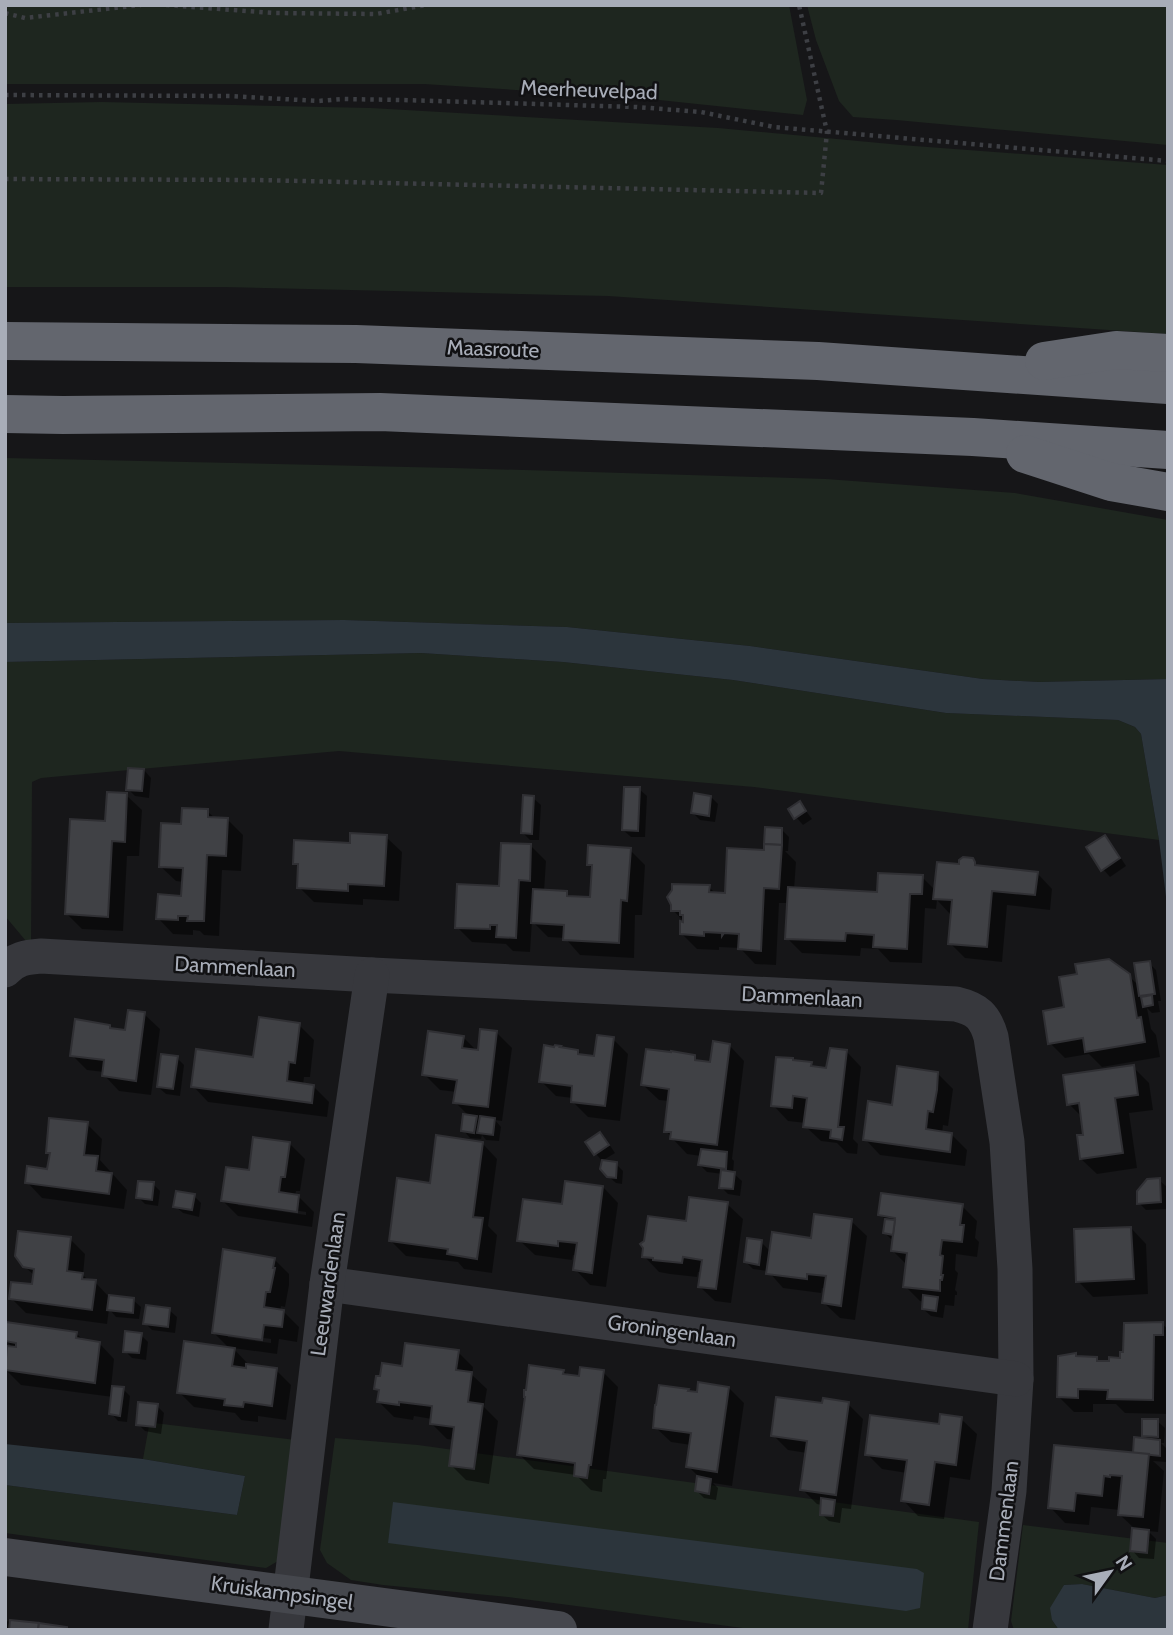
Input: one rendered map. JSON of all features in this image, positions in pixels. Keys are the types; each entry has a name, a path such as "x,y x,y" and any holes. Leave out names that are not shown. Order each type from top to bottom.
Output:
{"highway":[{"name":"Maasroute","path":"5,341 384,345 818,361 980,372"},
{"path":"980,372 1116,350 1168,353"},
{"path":"980,372 1168,385"},
{"path":"5,414 380,412 973,437 1168,450"},
{"path":"973,437 1111,482 1168,492"}],"street":[{"name":"Dammenlaan","path":"5,970 12,962 41,956 956,1004 978,1012 987,1024 991,1037 1007,1142 1015,1269 1016,1379 1009,1491 990,1630"},
{"name":"Leeuwardenlaan","path":"288,1612 327,1284 372,975"},
{"name":"Groningenlaan","path":"327,1284 1016,1379"},
{"name":"Kruiskampsingel","path":"5,1557 288,1612 558,1630"}],"path":[{"path":"5,13 25,18 141,5"},
{"path":"166,5 274,13 376,14 426,5"},
{"path":"5,179 258,180 821,192 827,132 799,5"},
{"name":"Meerheuvelpad","path":"5,95 230,96 318,101 402,100 637,107 701,112 774,127 1168,160"}],"shaded area":[{"path":"5,5 789,5 807,100 803,115 640,98 424,84 5,84"},
{"path":"807,5 1168,5 1168,145 853,117 839,101 816,40"},
{"path":"102,102 371,108 718,128 1168,165 1168,334 608,296 224,287 5,287 5,104"},
{"path":"5,458 826,479 1015,493 1168,520 1168,679 1039,682 983,679 750,646 567,627 344,620 5,623"},
{"path":"344,620 567,627 750,646 983,679 1039,682 1168,679 1168,913 1141,734 1135,727 1118,720 946,713 733,680 563,662 421,653 5,662 5,623"},
{"path":"421,653 563,662 733,680 946,713 1118,720 1135,727 1141,734 1159,840 754,787 339,751 41,778 32,782 31,947 5,916 5,662"},
{"path":"154,1423 296,1440 278,1561 266,1568 5,1533 5,1485 237,1515 245,1476 143,1459 149,1426"},
{"path":"335,1438 418,1445 979,1522 968,1630 758,1630 508,1597 351,1580 327,1563 320,1550"},
{"path":"5,1444 143,1459 245,1476 237,1515 5,1485"},
{"path":"393,1502 917,1569 924,1573 920,1608 906,1611 388,1543"},
{"path":"1023,1525 1168,1543 1168,1595 1155,1598 1082,1584 1064,1585 1052,1620 1059,1630 1014,1630 1011,1621"},
{"path":"1082,1584 1155,1598 1168,1595 1168,1630 1059,1630 1052,1620 1050,1608 1064,1585"}],"building":[{"path":"128,768 144,769 142,791 126,790"},
{"path":"624,787 640,787 638,831 622,830"},
{"path":"107,792 127,793 125,842 112,841 108,917 65,914 70,819 105,821"},
{"path":"694,793 711,796 709,816 691,813"},
{"path":"523,795 534,796 532,834 521,833"},
{"path":"800,801 806,811 794,819 788,809"},
{"path":"182,808 208,809 208,817 228,818 226,856 207,855 204,921 187,921 188,916 178,916 178,920 156,919 158,894 181,896 183,868 159,867 161,823 181,824"},
{"path":"765,827 782,828 782,845 764,844"},
{"path":"350,833 387,835 384,886 348,884 348,891 297,888 298,864 293,864 294,840 350,843"},
{"path":"1105,835 1120,858 1101,871 1086,847"},
{"path":"501,843 531,844 530,881 519,880 516,938 496,937 497,925 490,925 490,929 455,928 457,884 499,886"},
{"path":"764,844 782,845 779,889 764,888 761,951 738,949 739,934 680,934 683,915 680,915 680,911 671,911 667,897 672,890 672,884 710,885 709,892 725,893 727,848 764,850"},
{"path":"588,845 631,848 627,901 621,900 619,943 563,940 564,925 531,923 533,889 567,891 567,896 590,897 592,865 587,865"},
{"path":"963,857 973,858 975,865 1038,872 1035,895 992,891 987,947 948,944 952,900 933,899 937,862 959,864"},
{"path":"878,873 923,875 922,894 910,894 907,949 873,947 874,935 846,933 845,941 785,939 788,887 877,892"},
{"path":"1109,959 1130,974 1137,1018 1141,1017 1145,1042 1085,1052 1083,1038 1048,1044 1043,1011 1064,1007 1059,977 1077,974 1075,964"},
{"path":"1150,961 1155,994 1139,996 1134,963"},
{"path":"1152,995 1153,1005 1143,1007 1141,997"},
{"path":"128,1010 145,1012 136,1081 102,1076 104,1060 70,1056 75,1019 125,1030"},
{"path":"259,1017 300,1023 295,1063 289,1062 287,1081 314,1085 312,1103 191,1087 196,1049 253,1057"},
{"path":"480,1029 497,1031 488,1107 453,1103 457,1080 422,1075 428,1031 464,1036 462,1048 478,1050"},
{"path":"597,1035 614,1037 605,1106 571,1102 572,1086 539,1082 544,1045 561,1046 578,1050 578,1054 594,1056"},
{"path":"713,1041 730,1044 717,1145 670,1139 671,1132 664,1132 669,1089 641,1085 646,1049 695,1055 695,1060 710,1062"},
{"path":"830,1048 847,1050 838,1127 844,1127 842,1140 830,1138 831,1130 803,1127 807,1098 793,1096 792,1108 771,1106 776,1057 812,1062 811,1066 826,1068"},
{"path":"161,1054 178,1056 173,1089 157,1087"},
{"path":"1134,1065 1138,1095 1115,1098 1123,1153 1080,1159 1077,1135 1083,1135 1079,1103 1067,1105 1063,1075"},
{"path":"897,1066 938,1072 933,1112 928,1111 926,1129 952,1133 950,1152 863,1140 868,1101 892,1105"},
{"path":"463,1114 477,1116 474,1133 461,1131"},
{"path":"480,1116 495,1118 493,1135 477,1133"},
{"path":"49,1118 88,1122 84,1155 98,1156 96,1171 112,1173 109,1194 25,1183 27,1166 47,1169 50,1153 46,1153"},
{"path":"600,1132 609,1145 594,1155 585,1142"},
{"path":"436,1135 483,1142 473,1217 483,1218 477,1259 447,1254 448,1249 389,1241 397,1178 430,1183"},
{"path":"253,1137 290,1142 285,1177 281,1177 279,1192 299,1195 297,1212 221,1201 226,1167 249,1170"},
{"path":"701,1149 727,1152 726,1169 698,1165"},
{"path":"602,1160 617,1162 616,1178 607,1177 600,1169"},
{"path":"721,1170 735,1172 733,1189 719,1188"},
{"path":"1160,1178 1161,1202 1137,1204 1137,1191 1147,1179"},
{"path":"138,1181 154,1182 152,1200 136,1198"},
{"path":"565,1181 603,1186 592,1273 573,1270 577,1243 558,1241 558,1246 517,1241 523,1199 562,1204"},
{"path":"176,1191 195,1194 192,1210 173,1207"},
{"path":"881,1193 963,1204 960,1225 964,1225 962,1242 942,1240 940,1255 943,1256 943,1275 940,1291 903,1287 907,1253 891,1251 895,1218 878,1215"},
{"path":"689,1197 728,1202 716,1289 698,1287 702,1260 683,1257 682,1263 642,1257 643,1248 640,1244 644,1241 648,1216 686,1221"},
{"path":"814,1214 852,1219 841,1306 822,1303 826,1276 807,1274 807,1279 766,1274 772,1232 811,1238"},
{"path":"885,1219 895,1220 893,1235 883,1233"},
{"path":"1131,1227 1134,1279 1076,1282 1074,1229"},
{"path":"18,1231 71,1237 67,1271 83,1273 82,1279 96,1280 92,1310 9,1299 11,1282 32,1284 34,1269 23,1267 15,1256"},
{"path":"747,1238 762,1240 759,1265 744,1262"},
{"path":"223,1249 275,1258 270,1292 266,1292 264,1307 284,1310 282,1327 264,1325 262,1340 212,1333"},
{"path":"109,1295 134,1298 133,1313 107,1310"},
{"path":"923,1295 938,1297 936,1311 922,1309"},
{"path":"146,1305 170,1308 168,1327 143,1324"},
{"path":"6,1322 77,1332 76,1338 100,1342 95,1383 5,1370 7,1346 16,1347 16,1343 5,1341"},
{"path":"1163,1322 1163,1335 1154,1335 1153,1400 1107,1399 1108,1390 1078,1389 1078,1398 1057,1397 1058,1356 1076,1353 1076,1356 1097,1357 1097,1361 1109,1361 1109,1357 1120,1358 1120,1352 1123,1352 1124,1323"},
{"path":"125,1331 142,1333 139,1353 123,1352"},
{"path":"184,1341 235,1348 232,1366 246,1368 246,1364 277,1368 272,1406 244,1402 243,1407 224,1405 225,1399 177,1393"},
{"path":"405,1343 459,1350 456,1370 472,1372 468,1402 483,1404 474,1469 449,1466 454,1427 430,1424 432,1406 377,1402 379,1390 374,1389 382,1363 402,1366"},
{"path":"529,1365 564,1370 563,1374 579,1376 580,1367 604,1370 587,1478 574,1476 575,1463 517,1455"},
{"path":"698,1382 729,1387 717,1472 686,1467 691,1433 653,1428 659,1385 697,1392"},
{"path":"112,1386 124,1387 120,1416 109,1414"},
{"path":"776,1397 822,1403 823,1398 849,1402 836,1495 800,1490 807,1441 771,1436"},
{"path":"138,1402 158,1404 155,1427 136,1425"},
{"path":"940,1414 962,1417 956,1465 935,1462 929,1505 901,1501 907,1460 865,1455 870,1415 939,1424"},
{"path":"1142,1419 1158,1419 1158,1437 1142,1436"},
{"path":"1134,1437 1160,1440 1160,1456 1133,1453"},
{"path":"1054,1445 1149,1454 1143,1517 1118,1515 1122,1476 1104,1476 1102,1496 1076,1493 1074,1511 1048,1508"},
{"path":"697,1476 711,1479 709,1494 695,1491"},
{"path":"821,1498 835,1500 833,1516 820,1515"},
{"path":"1132,1528 1149,1530 1147,1553 1130,1551"},
{"path":"10,1620 39,1623 38,1630 9,1630"},
{"path":"39,1623 67,1627 67,1630 38,1630"}]}
